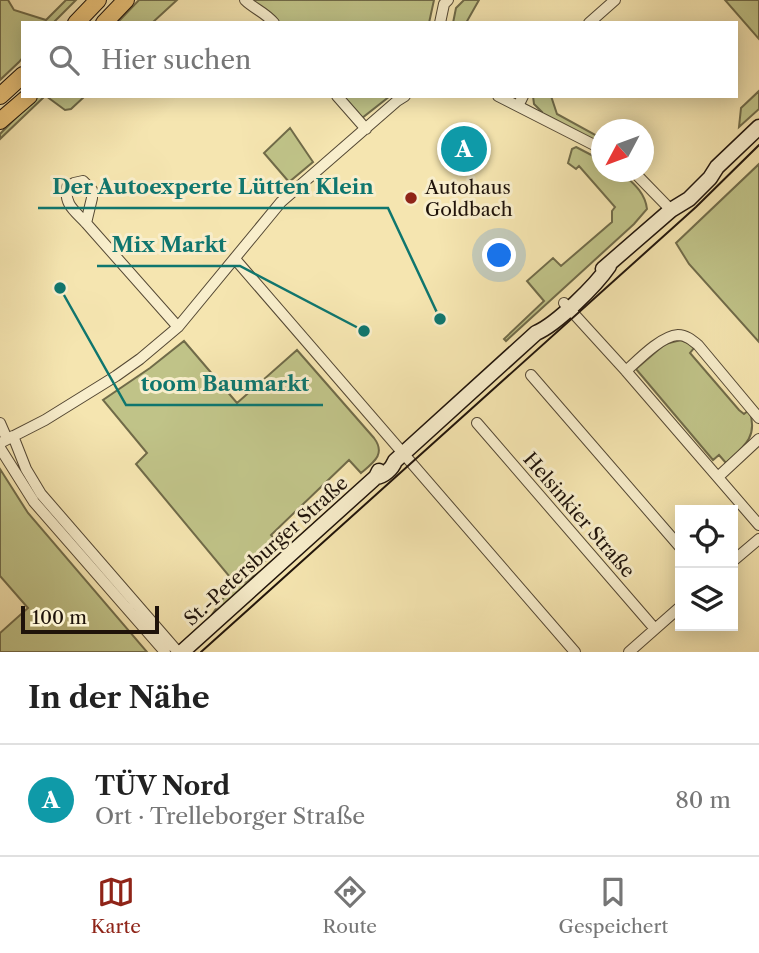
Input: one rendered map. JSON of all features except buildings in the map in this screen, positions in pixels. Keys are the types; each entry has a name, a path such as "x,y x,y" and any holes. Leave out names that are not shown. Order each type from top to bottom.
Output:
{"highway":[{"path":"78,21 98,0"},
{"path":"106,21 126,0"},
{"path":"0,96 21,77"},
{"path":"0,121 27,98"}],"main road":[{"name":"St.-Petersburger Straße","path":"180,652 376,477 378,472 399,457 536,333 545,329 566,306 600,280 609,265 671,210 683,192 705,173 717,167 759,127"}],"street":[{"path":"245,0 272,21"},
{"path":"440,21 444,4 449,0"},
{"path":"591,21 615,0"},
{"path":"340,98 366,129"},
{"path":"5,442 116,376 178,327 281,202 403,98"},
{"path":"520,101 591,143"},
{"path":"644,182 671,210"},
{"path":"86,223 178,327"},
{"path":"235,259 399,457 575,652"},
{"path":"566,306 759,525"},
{"path":"626,371 669,337 688,337 698,345 759,418"},
{"path":"531,375 675,541"},
{"path":"0,423 5,442 34,502 180,652"},
{"name":"Helsinkier Straße","path":"477,423 655,629"},
{"path":"718,477 759,439"},
{"path":"5,442 35,486 165,652"},
{"path":"738,557 759,539"},
{"path":"629,652 675,611"}],"green space":[{"path":"0,0 8,0 14,10 46,20 66,0 76,0 55,21 21,21 21,60 0,80"},
{"path":"139,0 177,0 154,21 119,21"},
{"path":"434,0 429,21 275,21 251,2"},
{"path":"464,0 479,0 467,21 453,21 456,8"},
{"path":"725,0 759,0 759,39"},
{"path":"759,91 759,109 739,127 741,108"},
{"path":"35,98 43,98 0,139 0,134"},
{"path":"49,98 83,98 71,109 65,110"},
{"path":"345,98 387,98 362,118"},
{"path":"533,98 552,98 557,114 591,133 591,140 541,114 534,104"},
{"path":"290,128 313,162 289,182 264,153"},
{"path":"576,147 591,155 591,180 579,166 576,169 568,163 572,149"},
{"path":"759,164 759,342 689,264 676,243"},
{"path":"593,182 632,182 641,193 647,209 506,341 504,339 544,301 527,281 553,258 561,266 612,222 612,211 615,207"},
{"path":"681,340 694,348 690,353 739,410 744,414 749,410 752,419 751,434 744,446 726,463 719,455 713,460 636,369 665,344"},
{"path":"184,341 237,403 297,350 374,438 379,449 374,461 361,473 349,460 271,535 281,546 259,566 234,582 136,464 147,453 103,400"},
{"path":"0,469 28,513 147,652 0,652 0,633 28,608 0,576"},
{"path":"263,570 209,619 226,594"}],"tram line":[{"path":"201,652 696,207 759,145"}],"place":[{"name":"TÜV Nord","path":"464,149"},
{"name":"Autohaus Goldbach","path":"411,198"},
{"name":"toom Baumarkt","path":"60,288"},
{"name":"Der Autoexperte Lütten Klein","path":"440,319"},
{"name":"Mix Markt","path":"364,331"}]}
